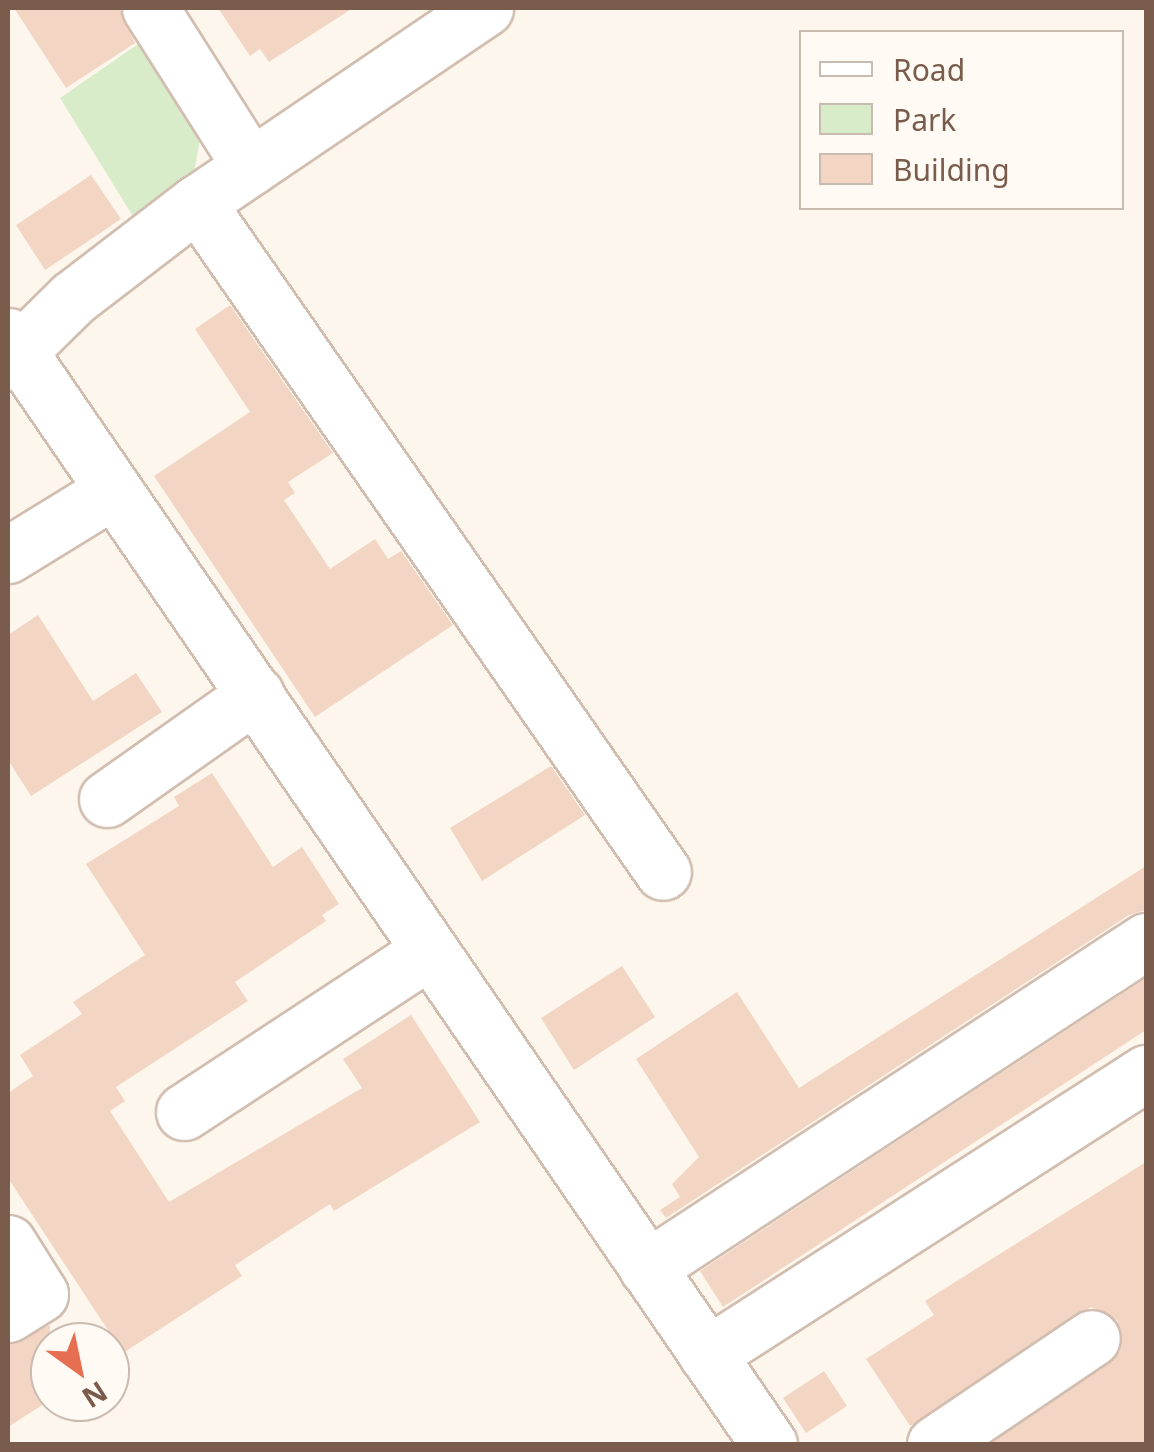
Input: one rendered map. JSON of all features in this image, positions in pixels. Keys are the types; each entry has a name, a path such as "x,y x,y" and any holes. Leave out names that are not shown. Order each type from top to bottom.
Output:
{"street":[{"path":"150,8 251,167"},
{"path":"485,8 197,202 10,349 256,694 769,1444"},
{"path":"197,202 663,872"},
{"path":"8,555 112,490"},
{"path":"107,799 256,694"},
{"path":"647,1268 1146,941"},
{"path":"184,1112 429,950"},
{"path":"707,1355 1146,1073"},
{"path":"8,1244 40,1294 8,1314"},
{"path":"935,1444 1092,1338"}],"green space":[{"path":"144,40 201,133 194,173 134,218 60,98"}],"building":[{"path":"14,8 119,8 135,43 66,88"},
{"path":"218,8 353,8 269,62 260,49 250,56"},
{"path":"91,175 121,219 45,270 16,225"},
{"path":"230,305 333,453 288,482 295,493 284,500 330,569 375,539 388,559 401,551 453,625 315,717 154,476 250,412 195,329"},
{"path":"38,615 93,701 136,673 162,712 31,796 8,760 8,635"},
{"path":"551,766 585,815 482,881 450,828"},
{"path":"212,773 273,867 302,847 339,904 322,915 326,921 235,982 248,1001 116,1087 125,1101 110,1111 169,1202 362,1088 343,1059 411,1015 480,1122 334,1211 330,1204 235,1265 242,1276 130,1348 130,1322 103,1322 8,1178 8,1093 33,1076 20,1055 82,1014 73,1002 145,955 86,864 179,806 174,797"},
{"path":"1146,866 1146,910 1129,915 666,1218 660,1210 680,1197 672,1184 699,1157 636,1059 737,992 799,1088"},
{"path":"622,966 655,1017 574,1070 541,1018"},
{"path":"1146,978 1146,1030 723,1307 700,1271"},
{"path":"1146,1162 1146,1444 990,1444 1120,1352 1118,1321 1091,1307 910,1426 866,1359 934,1315 925,1301"},
{"path":"30,1335 30,1413 8,1427 8,1345"},
{"path":"824,1371 847,1406 806,1433 783,1398"}]}
